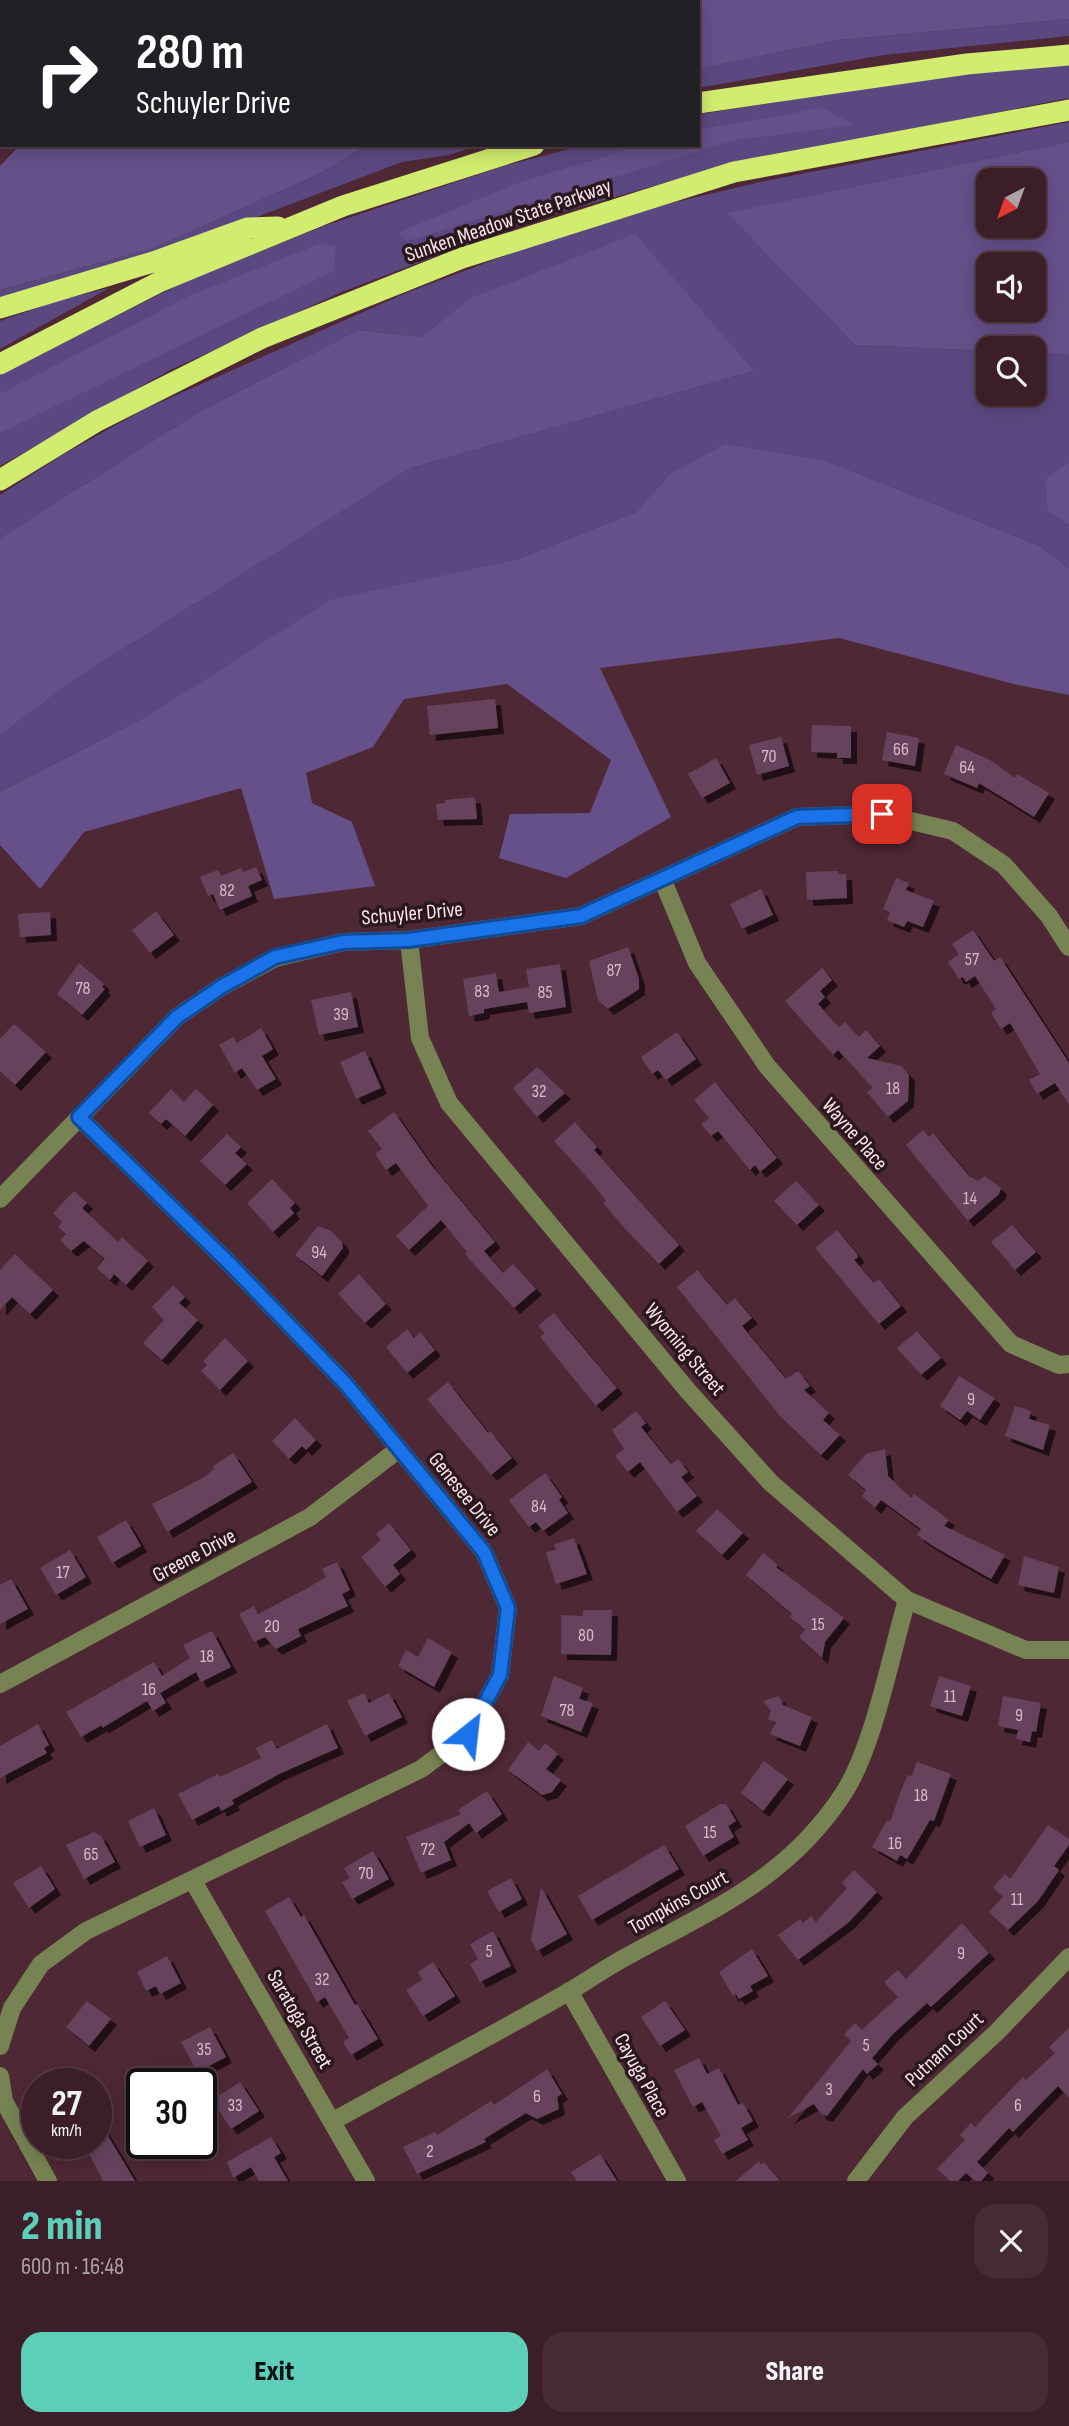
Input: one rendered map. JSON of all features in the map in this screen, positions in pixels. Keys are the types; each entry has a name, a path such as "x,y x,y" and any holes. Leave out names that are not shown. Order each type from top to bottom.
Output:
{"highway":[{"path":"700,103 939,68 1069,54"},
{"name":"Sunken Meadow State Parkway","path":"0,480 97,421 262,338 462,258 734,172 1069,110"},
{"path":"0,363 161,281 294,226 343,206 528,147"},
{"path":"0,308 128,270 247,228 294,226"}],"street":[{"name":"Schuyler Drive","path":"0,1199 177,1017 221,987 275,957 343,942 409,940 581,916 663,881 718,852 797,817 882,814 953,831 1004,865 1049,916 1069,947"},
{"name":"Wayne Place","path":"663,881 696,963 767,1066 1011,1343 1059,1365 1069,1364"},
{"name":"Wyoming Street","path":"409,940 420,1038 449,1102 688,1391 771,1483 906,1600 1026,1650 1069,1650"},
{"name":"Genesee Drive","path":"0,2046 12,2008 41,1964 86,1931 421,1769 468,1734 500,1675 508,1608 484,1552 345,1383 231,1265 79,1117"},
{"name":"Greene Drive","path":"0,1684 310,1517 399,1449"},
{"name":"Tompkins Court","path":"333,2121 624,1958 682,1929 773,1873 813,1835 847,1789 870,1731 906,1600"},
{"name":"Saratoga Street","path":"193,1881 366,2181"},
{"name":"Putnam Court","path":"856,2181 905,2117 996,2033 1069,1957"},
{"name":"Cayuga Place","path":"569,1991 677,2181"},
{"path":"0,2076 4,2101 47,2181"}],"shaded area":[{"path":"700,0 1069,0 1069,19 839,40 700,69"},
{"path":"1069,19 1069,36 883,55 700,88 700,69 839,40"},
{"path":"1069,63 1069,98 714,169 526,222 344,291 170,370 0,466 0,375 182,283 324,226 504,166 576,147 700,147 700,114 899,82"},
{"path":"822,108 855,125 735,140 407,241 399,232 520,182 636,147 700,147 700,130"},
{"path":"1069,122 1069,142 728,213 855,345 976,350 976,406 1046,406 1046,354 1069,355 1069,462 1045,479 1049,511 1069,525 1069,569 1040,546 829,462 669,475 636,512 518,559 330,601 147,716 0,792 0,735 74,680 411,468 754,371 469,299 421,337 358,330 197,413 0,538 0,495 64,454 145,409 406,293 528,247 667,204 765,181"},
{"path":"1069,142 1069,355 1046,354 1046,336 976,336 976,350 855,345 727,213"},
{"path":"18,147 365,147 321,173 154,248 0,290 0,166"},
{"path":"365,147 473,147 449,155 402,162 148,258 0,299 0,290 154,248 321,173"},
{"path":"635,234 754,371 411,468 74,680 0,735 0,538 197,413 358,330 421,337 469,299"},
{"path":"319,244 336,246 334,271 0,433 0,394 189,296"},
{"path":"109,288 0,349 0,321 57,301"},
{"path":"725,444 829,462 1040,546 1069,569 1069,695 1014,684 839,638 600,668 671,817 566,878 499,858 510,814 590,813 611,760 507,684 404,699 373,747 306,773 312,803 352,822 375,886 274,899 241,788 84,832 40,889 0,845 0,792 147,716 330,600 518,559 636,512 669,475"},
{"path":"1069,462 1069,525 1048,511 1045,479"}],"building":[{"path":"495,699 498,728 430,735 427,706"},
{"path":"812,725 851,726 851,758 837,758 837,753 811,752"},
{"path":"887,732 919,738 915,766 882,760"},
{"path":"781,737 789,766 757,775 749,745"},
{"path":"956,745 990,760 1015,778 1017,774 1049,793 1034,817 979,783 977,788 944,774"},
{"path":"716,758 730,783 702,798 688,774"},
{"path":"475,797 477,819 438,820 436,804 445,803 445,800"},
{"path":"256,867 262,880 248,886 252,896 220,910 213,894 208,896 200,877 218,870 221,876 241,868 243,872"},
{"path":"838,871 838,874 846,874 847,898 807,900 806,872"},
{"path":"896,878 909,883 906,890 934,901 923,927 907,921 904,927 887,920 890,912 883,909"},
{"path":"761,889 773,915 742,929 730,904"},
{"path":"156,911 174,935 150,953 132,930"},
{"path":"50,912 51,935 20,937 18,914"},
{"path":"973,930 994,961 1000,957 1069,1063 1069,1105 1055,1083 1037,1094 1029,1080 1040,1074 1010,1023 1001,1029 991,1013 996,1009 975,976 966,982 963,977 959,979 948,962 959,954 952,944"},
{"path":"628,947 639,979 639,989 608,1009 598,1000 589,961"},
{"path":"79,963 104,984 102,987 105,989 82,1015 57,994"},
{"path":"560,964 566,1007 529,1013 527,1002 484,1009 484,1013 469,1016 463,979 496,973 499,992 529,987 526,969"},
{"path":"822,968 832,980 820,991 825,997 818,1004 839,1027 845,1022 859,1037 866,1030 880,1046 867,1058 901,1066 909,1075 908,1101 888,1117 867,1092 873,1088 838,1050 833,1055 785,1001"},
{"path":"351,992 358,1027 319,1035 311,1000"},
{"path":"14,1024 46,1052 15,1085 0,1071 0,1039"},
{"path":"261,1028 273,1049 262,1056 276,1079 257,1090 242,1068 235,1073 219,1045 233,1037 237,1043"},
{"path":"677,1032 696,1059 666,1080 658,1070 652,1074 641,1057"},
{"path":"365,1051 381,1088 356,1099 340,1062"},
{"path":"537,1067 565,1093 537,1117 513,1088"},
{"path":"715,1082 777,1158 760,1172 755,1165 750,1170 718,1131 711,1136 701,1124 709,1118 694,1100"},
{"path":"171,1089 184,1102 196,1089 213,1105 185,1136 166,1119 161,1124 149,1113"},
{"path":"394,1112 432,1166 495,1242 484,1251 503,1273 513,1264 536,1289 514,1308 465,1254 467,1252 441,1220 409,1250 396,1236 428,1206 396,1163 386,1170 375,1154 382,1149 368,1131"},
{"path":"575,1122 597,1147 594,1150 679,1245 659,1264 603,1203 606,1201 593,1184 554,1141"},
{"path":"923,1130 929,1137 933,1133 969,1176 978,1181 985,1176 1001,1188 999,1194 968,1221 906,1145"},
{"path":"227,1134 241,1147 235,1153 247,1164 225,1185 200,1161"},
{"path":"272,1179 295,1203 290,1208 294,1213 273,1232 247,1203"},
{"path":"796,1181 819,1205 797,1225 774,1201"},
{"path":"74,1191 87,1203 82,1208 118,1242 122,1237 148,1261 126,1285 114,1274 110,1280 97,1268 105,1259 84,1241 71,1251 60,1240 66,1234 58,1227 62,1222 53,1213"},
{"path":"1012,1225 1036,1252 1015,1270 991,1242"},
{"path":"318,1226 331,1231 342,1242 343,1248 322,1276 295,1255"},
{"path":"837,1230 857,1254 858,1257 854,1260 874,1283 879,1279 901,1306 879,1324 815,1248"},
{"path":"15,1254 53,1290 30,1314 12,1297 0,1310 0,1270"},
{"path":"697,1270 727,1305 735,1298 752,1318 742,1326 786,1379 798,1371 810,1386 804,1390 829,1413 823,1420 840,1435 821,1455 780,1416 677,1287"},
{"path":"359,1274 386,1304 365,1323 338,1294"},
{"path":"173,1285 185,1297 179,1303 198,1320 162,1360 143,1343 164,1320 152,1307"},
{"path":"554,1313 617,1388 596,1406 540,1337 545,1333 538,1326"},
{"path":"407,1329 414,1338 420,1332 435,1350 407,1373 386,1347"},
{"path":"917,1331 941,1358 921,1375 897,1348"},
{"path":"225,1338 248,1361 220,1390 201,1371 207,1365 203,1361"},
{"path":"959,1376 995,1398 980,1420 967,1411 960,1420 940,1406"},
{"path":"448,1382 488,1433 490,1431 512,1458 491,1475 427,1399"},
{"path":"1015,1406 1031,1411 1029,1419 1050,1425 1043,1450 1005,1436"},
{"path":"636,1411 646,1423 641,1427 671,1464 678,1459 688,1472 681,1477 697,1496 677,1512 640,1462 628,1472 615,1456 624,1449 612,1430"},
{"path":"295,1418 316,1440 306,1450 302,1446 289,1459 272,1441"},
{"path":"885,1449 888,1476 911,1498 914,1494 949,1520 944,1526 1005,1555 991,1579 917,1535 921,1529 881,1500 875,1508 862,1496 866,1490 848,1475 866,1454"},
{"path":"233,1453 252,1482 167,1532 152,1504 203,1478 214,1469 213,1466"},
{"path":"545,1473 562,1497 559,1500 568,1513 543,1531 536,1522 529,1527 509,1500"},
{"path":"717,1509 743,1533 722,1555 696,1531"},
{"path":"126,1520 141,1546 112,1563 97,1537"},
{"path":"389,1523 411,1550 393,1565 400,1574 385,1587 361,1557 381,1540 376,1534"},
{"path":"574,1538 587,1574 556,1584 546,1553 557,1549 553,1545"},
{"path":"70,1550 86,1577 56,1595 40,1568"},
{"path":"763,1553 778,1565 776,1567 844,1618 825,1642 822,1658 799,1637 805,1630 790,1617 792,1614 746,1575"},
{"path":"1024,1556 1059,1567 1054,1593 1018,1585"},
{"path":"337,1562 350,1590 342,1594 348,1606 298,1629 301,1636 276,1649 265,1637 254,1642 239,1614 254,1606 258,1614 304,1590 326,1577 322,1569"},
{"path":"11,1579 28,1609 0,1624 0,1585"},
{"path":"583,1610 612,1610 611,1655 561,1654 561,1615 583,1616"},
{"path":"212,1631 231,1667 201,1682 196,1672 160,1693 166,1703 153,1711 147,1701 102,1728 102,1725 81,1737 66,1712 154,1662 162,1676 190,1658 183,1645"},
{"path":"428,1638 452,1652 434,1687 398,1666 406,1650 418,1657"},
{"path":"554,1676 583,1688 579,1699 593,1703 581,1732 541,1716"},
{"path":"939,1676 971,1686 962,1716 930,1706"},
{"path":"364,1693 369,1703 389,1693 402,1717 365,1736 347,1701"},
{"path":"779,1696 783,1705 812,1717 800,1746 770,1734 776,1722 768,1719 771,1711 763,1701"},
{"path":"1003,1696 1041,1703 1036,1732 1032,1731 1030,1742 1016,1739 1018,1730 998,1726"},
{"path":"38,1724 49,1745 44,1748 47,1753 0,1778 0,1746"},
{"path":"327,1724 338,1748 279,1774 232,1800 234,1804 221,1811 219,1806 192,1820 178,1794 218,1774 220,1777 261,1758 256,1748 272,1740 277,1749"},
{"path":"528,1742 539,1751 545,1743 558,1754 546,1769 561,1780 552,1792 542,1795 508,1770"},
{"path":"764,1761 788,1779 763,1811 741,1793"},
{"path":"917,1762 951,1774 934,1821 930,1820 907,1859 900,1855 897,1861 872,1847 887,1820 890,1822 902,1788 908,1775 912,1776"},
{"path":"487,1791 502,1814 476,1833 469,1823 444,1842 451,1860 421,1873 406,1837 461,1814 458,1810"},
{"path":"720,1804 726,1804 736,1821 728,1826 734,1837 703,1856 685,1826"},
{"path":"154,1808 166,1835 140,1847 128,1821"},
{"path":"1048,1825 1069,1839 1069,1845 1054,1866 1059,1870 1038,1901 1008,1930 989,1912 1003,1897 993,1887 1005,1874 1010,1879"},
{"path":"94,1832 101,1836 115,1862 84,1879 66,1845"},
{"path":"664,1845 679,1869 592,1920 578,1896"},
{"path":"373,1851 389,1879 352,1899 342,1882 350,1878 344,1868"},
{"path":"41,1866 55,1889 29,1908 13,1883"},
{"path":"854,1870 877,1892 848,1923 798,1960 778,1935 800,1919 803,1923 811,1916 816,1922 847,1888 842,1883"},
{"path":"511,1878 522,1899 499,1912 487,1891"},
{"path":"541,1887 567,1934 537,1951 531,1940"},
{"path":"289,1897 301,1917 304,1915 355,2005 357,2004 378,2039 351,2055 343,2042 349,2038 325,1997 317,2002 265,1911"},
{"path":"962,1923 989,1953 931,2007 927,2003 893,2034 872,2058 878,2064 867,2074 863,2069 827,2116 821,2114 814,2104 788,2118 851,2041 844,2034 855,2023 862,2030 898,1997 884,1982 898,1970 906,1979"},
{"path":"493,1931 511,1966 480,1982 470,1964 478,1959 470,1944"},
{"path":"752,1949 768,1976 750,1986 753,1991 739,1999 736,1994 733,1996 719,1972"},
{"path":"167,1956 181,1983 160,1994 156,1986 146,1991 137,1972"},
{"path":"433,1962 455,1996 423,2016 406,1990 422,1980 418,1972"},
{"path":"87,2001 111,2019 89,2046 66,2027"},
{"path":"665,2001 685,2030 660,2046 641,2017"},
{"path":"210,2027 226,2057 205,2068 195,2068 181,2042"},
{"path":"1069,2028 1069,2098 1058,2086 1013,2132 1009,2128 977,2162 988,2173 981,2181 975,2181 966,2173 958,2181 950,2181 937,2169 965,2140 960,2135 971,2123 975,2127 1023,2077 1026,2080 1055,2053 1049,2047"},
{"path":"699,2058 707,2074 719,2068 738,2105 743,2103 753,2121 741,2128 748,2140 722,2154 714,2140 721,2136 702,2102 693,2107 674,2070"},
{"path":"547,2069 562,2094 557,2097 559,2109 537,2119 526,2113 484,2139 486,2142 417,2174 403,2147 435,2132 437,2135 491,2101 494,2105"},
{"path":"240,2082 259,2111 231,2129 217,2108 217,2097"},
{"path":"271,2137 281,2153 274,2157 288,2181 259,2181 251,2167 233,2178 227,2162"},
{"path":"112,2143 135,2181 103,2181 92,2159 112,2159"},
{"path":"600,2154 617,2181 577,2181 571,2172"},
{"path":"759,2161 761,2165 764,2162 780,2181 736,2181"}],"route":[{"path":"468,1734 500,1675 508,1608 484,1552 345,1383 231,1265 79,1117 177,1017 221,987 275,957 343,942 409,940 581,916 663,881 718,852 797,817 882,814"}]}
